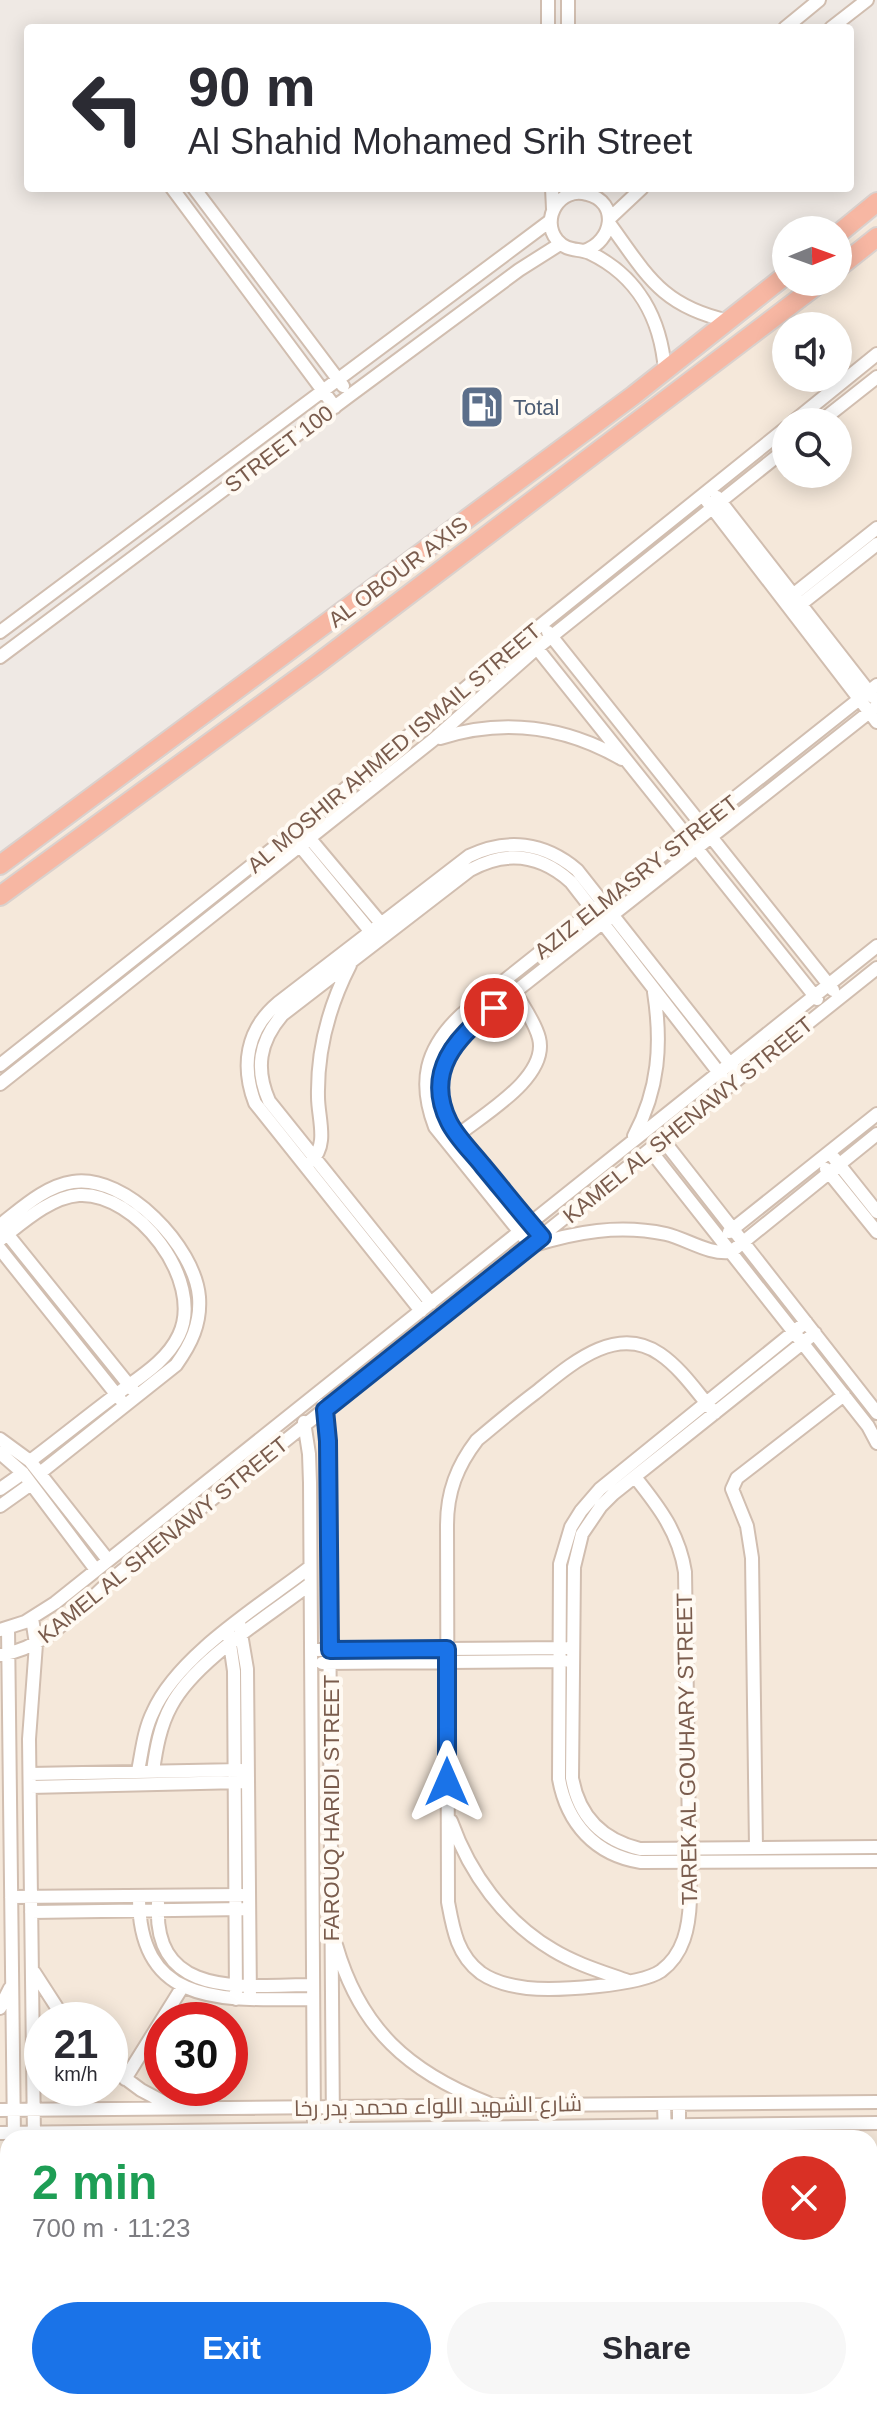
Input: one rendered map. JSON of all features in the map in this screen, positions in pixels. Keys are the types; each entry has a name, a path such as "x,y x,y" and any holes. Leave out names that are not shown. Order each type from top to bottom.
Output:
{"highway":[{"path":"852,223 877,202"},
{"path":"852,257 877,237"},
{"name":"AL OBOUR AXIS","path":"0,865 665,371 772,286"},
{"name":"AL OBOUR AXIS","path":"0,896 316,665 803,296"}],"street":[{"path":"548,0 548,24"},
{"path":"568,0 568,24"},
{"path":"790,24 819,0"},
{"path":"836,24 867,0"},
{"path":"175,192 335,407"},
{"path":"197,192 349,396"},
{"path":"552,192 555,237 560,244 575,251 584,251 607,263 639,291 659,329 665,371"},
{"path":"552,215 562,199 578,192"},
{"path":"586,192 603,204 609,221 643,271 665,295 696,311 729,321"},
{"path":"584,251 602,241 609,221 638,192"},
{"name":"STREET 100","path":"0,632 339,381 552,215"},
{"path":"221,253 235,243"},
{"name":"STREET 100","path":"0,657 519,270 560,244"},
{"path":"810,408 877,354"},
{"path":"838,408 877,377"},
{"name":"AL MOSHIR AHMED ISMAIL STREET","path":"0,1065 295,831 542,624 772,439"},
{"name":"AL MOSHIR AHMED ISMAIL STREET","path":"0,1084 433,740 551,636 772,460"},
{"path":"707,492 792,603 829,662 868,692"},
{"path":"792,603 834,570 877,528"},
{"path":"834,570 877,544"},
{"path":"792,603 840,654 868,692 875,711"},
{"path":"542,624 840,998"},
{"path":"528,636 826,1010"},
{"path":"829,662 840,654"},
{"name":"AZIZ ELMASRY STREET","path":"531,1246 435,1127 425,1087 427,1067 439,1039 461,1015 868,692"},
{"name":"AZIZ ELMASRY STREET","path":"542,1237 458,1135 443,1107 443,1070 449,1053 473,1025 875,711"},
{"path":"433,740 464,730 490,727 537,728 587,742 629,763"},
{"path":"295,831 380,932"},
{"path":"309,1162 269,1101 261,1077 261,1051 273,1026 282,1015 351,962 380,932 469,856 500,845 534,846 567,861 653,988 730,1086"},
{"path":"608,920 741,1077"},
{"path":"380,932 270,1009 257,1026 248,1047 248,1085 255,1103 309,1162 426,1307"},
{"name":"KAMEL AL SHENAWY STREET","path":"4,1629 32,1618 96,1570 877,946"},
{"path":"309,1162 322,1146 318,1095 324,1036 335,998 351,962"},
{"name":"KAMEL AL SHENAWY STREET","path":"4,1654 36,1644 56,1630 122,1571 877,968"},
{"path":"631,1142 653,1094 658,1063 658,1019 653,988"},
{"path":"458,1135 528,1078 539,1060 536,1030 515,992"},
{"path":"720,1239 877,1114"},
{"path":"531,1246 584,1232 638,1230 665,1234 718,1253 731,1252 877,1134"},
{"path":"663,1140 877,1413"},
{"path":"650,1150 844,1395 877,1443"},
{"path":"824,1156 877,1212"},
{"path":"834,1168 877,1232"},
{"path":"40,1473 137,1396 181,1357 195,1333 199,1296 188,1261 140,1214 101,1197 74,1195 2,1230 137,1396"},
{"path":"30,1461 161,1359 173,1347 181,1331 186,1298 176,1268 140,1214"},
{"path":"0,1249 125,1405"},
{"path":"566,1655 574,1567 582,1534 601,1506 806,1322"},
{"path":"815,1333 600,1489 571,1527 560,1564 572,1778 581,1807 599,1831 640,1849 689,1856 877,1861"},
{"name":"TAREK AL GOUHARY STREET","path":"635,1477 677,1537 685,1572 689,1916 682,1946 661,1971 631,1982 547,1988 512,1986 481,1973 468,1961 459,1947 448,1902 447,1506 457,1471 477,1440 572,1364 592,1351 608,1346 642,1346 658,1352 710,1408"},
{"name":"FAROUQ HARIDI STREET","path":"319,1393 325,1410 328,1441 333,2129"},
{"path":"756,1848 752,1558 747,1526 732,1489 737,1478 844,1395"},
{"name":"FAROUQ HARIDI STREET","path":"299,1407 309,1454 314,2129"},
{"path":"0,1439 30,1461 108,1560"},
{"path":"0,1453 27,1479 96,1570"},
{"path":"0,1489 27,1479"},
{"path":"0,1506 27,1479"},
{"path":"153,1771 162,1728 172,1704 190,1679 230,1637 310,1567"},
{"path":"241,1628 310,1584"},
{"path":"32,1618 36,1644 30,1701 34,2130"},
{"path":"241,1628 246,1658 241,1776 243,1999"},
{"path":"4,1629 5,1856 11,1897 12,1986 7,2110 13,2130"},
{"path":"138,1771 149,1722 160,1698 191,1660 230,1637"},
{"path":"230,1637 241,1776"},
{"path":"311,1656 566,1655"},
{"path":"30,1774 153,1771 241,1776"},
{"path":"30,1787 241,1776"},
{"path":"447,1812 475,1872 513,1921 556,1952 631,1982"},
{"path":"689,1856 756,1848 877,1847"},
{"path":"159,1895 160,1937 178,1967 203,1981 313,1992"},
{"path":"11,1897 242,1895"},
{"path":"139,1896 142,1933 150,1953 162,1969 183,1986 205,1995 243,1999 313,1992"},
{"path":"31,1912 242,1909"},
{"path":"332,1929 343,1970 355,1995 387,2041 431,2077 495,2105"},
{"path":"32,1969 53,2002"},
{"path":"0,2008 12,1986"},
{"path":"128,2074 183,1986"},
{"path":"128,2081 175,2108"},
{"name":"شارع الشهيد اللواء محمد بدر رخا","path":"7,2110 877,2102"},
{"path":"664,2104 665,2130"},
{"path":"679,2104 679,2130"},
{"name":"شارع الشهيد اللواء محمد بدر رخا","path":"708,2130 794,2124 877,2123"},
{"path":"791,2130 794,2124"},
{"path":"794,2124 797,2130"},
{"name":"شارع الشهيد اللواء محمد بدر رخا","path":"283,2130 444,2130"}],"shaded area":[{"path":"0,0 877,0 877,218 852,238 852,216 772,216 772,296 778,296 692,364 0,880"},
{"path":"877,218 877,2130 0,2130 0,880 692,364 778,296 852,296 852,238"}],"place":[{"name":"Total","path":"482,407"}],"route":[{"path":"447,1782 447,1649 330,1650 325,1410 542,1237 458,1135 443,1107 443,1070 449,1053 459,1038 494,1008"}]}
